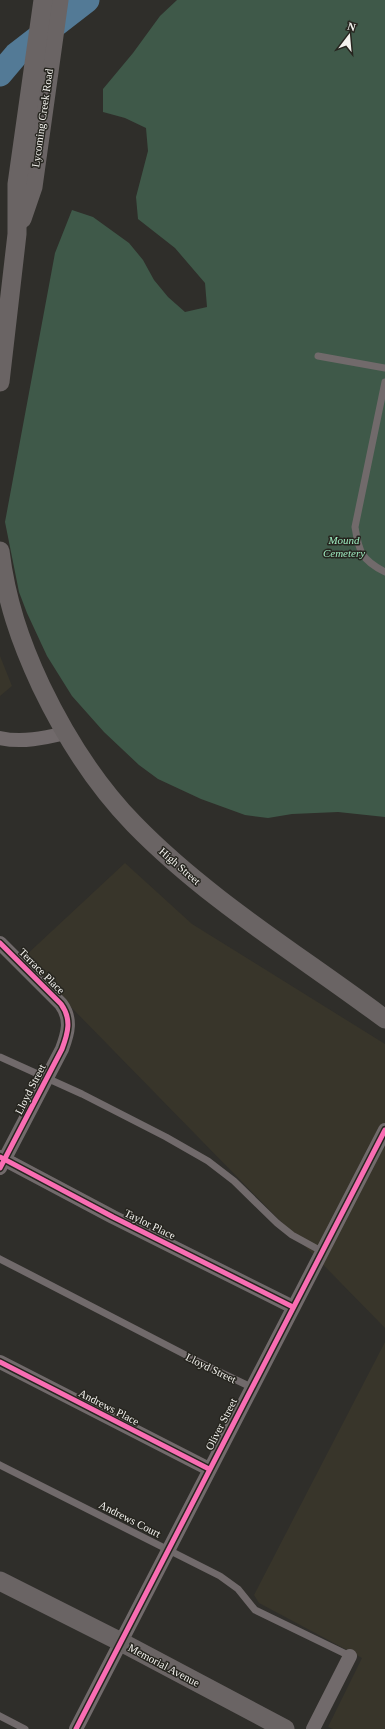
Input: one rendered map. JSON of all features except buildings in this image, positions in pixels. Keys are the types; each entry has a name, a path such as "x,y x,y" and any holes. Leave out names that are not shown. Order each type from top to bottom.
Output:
{"main road":[{"name":"Lycoming Creek Road","path":"0,382 17,234 16,184 43,0"},
{"name":"Lycoming Creek Road","path":"17,234 33,187 59,0"},
{"name":"High Street","path":"0,551 13,616 30,662 51,708 66,733 108,794 154,844 192,877 385,1019"},
{"name":"Memorial Avenue","path":"0,1580 285,1729"}],"street":[{"path":"0,738 16,740 39,739 66,733"},
{"name":"Terrace Place","path":"0,943 61,1004 68,1016"},
{"name":"Lloyd Street","path":"2,1162 48,1078 67,1036 69,1023 68,1016"},
{"name":"Oliver Street","path":"76,1729 251,1387 323,1252 385,1130"},
{"name":"Taylor Place","path":"2,1162 294,1306"},
{"name":"Andrews Place","path":"0,1362 209,1469"},
{"path":"313,1729 350,1656"}],"lane":[{"path":"318,356 385,368"},
{"path":"385,382 355,528 358,549 370,564 385,572"},
{"path":"0,1057 48,1078 166,1137 208,1161 234,1181 277,1223 292,1234 323,1252"},
{"name":"Lloyd Street","path":"0,1259 205,1365 251,1387"},
{"name":"Andrews Court","path":"0,1465 220,1576 238,1589 255,1610 350,1656"},
{"path":"0,1716 25,1729"}],"shaded area":[{"path":"0,656 12,686 0,696"},
{"path":"125,863 192,924 385,1044 385,1328 23,958"},
{"path":"385,1342 385,1729 333,1729 328,1727 362,1658 259,1603 254,1595"}],"green space":[{"name":"Mound Cemetery","path":"177,0 385,0 385,817 338,812 292,814 268,818 245,815 201,799 158,779 139,765 104,732 72,696 47,656 19,592 5,522 55,253 72,210 93,217 129,243 143,260 154,280 168,297 185,312 207,307 205,283 175,248 138,219 136,197 148,151 146,128 125,118 103,112 103,89 133,53 160,16"}],"waterway":[{"path":"0,74 16,55 87,0"}],"cycle path":[{"path":"0,943 61,1004 67,1015 68,1021 66,1037 62,1049 0,1168"},
{"path":"76,1729 385,1130"},
{"path":"0,1157 113,1217 293,1307"},
{"path":"0,1362 209,1469"}]}
